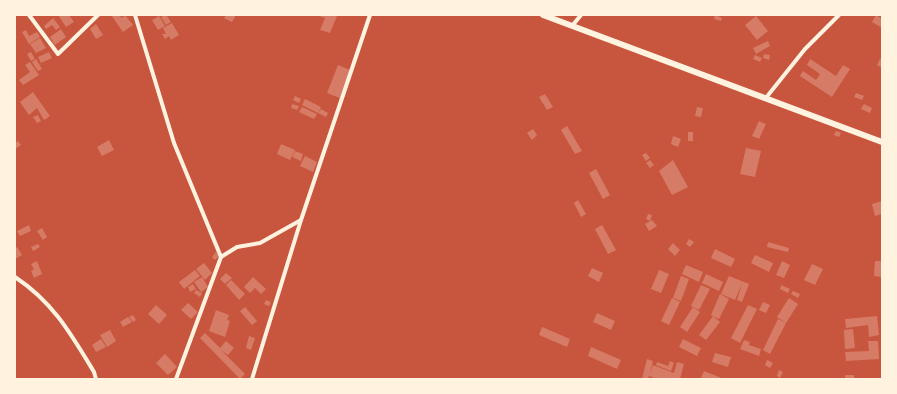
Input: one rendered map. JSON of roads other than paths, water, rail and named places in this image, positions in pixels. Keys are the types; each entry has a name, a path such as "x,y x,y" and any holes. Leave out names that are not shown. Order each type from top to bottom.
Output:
{"main road":[{"path":"543,15 882,142"}],"street":[{"path":"30,15 58,54 98,15"},
{"path":"135,15 174,143 221,257"},
{"path":"252,379 301,220 370,15"},
{"path":"572,26 581,15"},
{"path":"765,98 805,49 839,15"},
{"path":"176,379 221,257 237,248 260,243 301,220"},
{"path":"15,277 33,289 63,320 94,372 96,379"}]}
